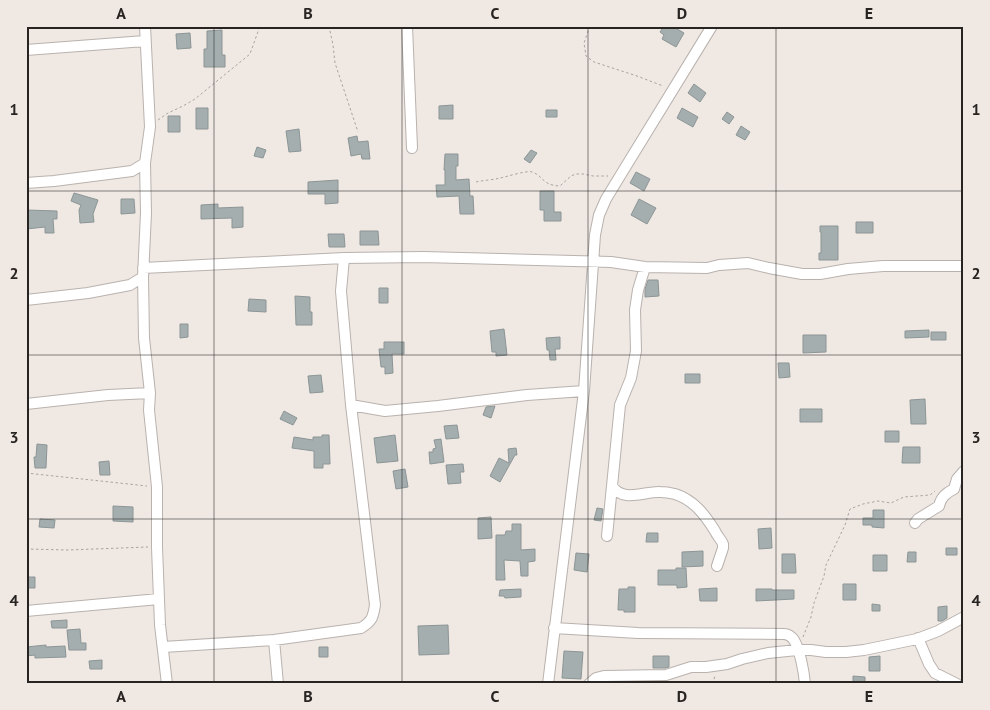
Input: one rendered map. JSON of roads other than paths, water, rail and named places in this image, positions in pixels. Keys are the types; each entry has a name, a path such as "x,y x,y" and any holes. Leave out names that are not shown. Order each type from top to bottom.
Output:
{"street":[{"path":"145,26 150,127 145,163 144,338 157,487 156,547 160,625 167,684"},
{"path":"407,26 412,148"},
{"path":"548,684 584,391 595,235 599,215 606,199 712,26"},
{"path":"26,50 146,41"},
{"path":"26,183 132,170 145,163"},
{"path":"26,300 88,293 130,285 143,272 344,258 423,257 611,262 645,267 708,268 719,265 748,263 802,274 820,274 883,266 964,266"},
{"path":"163,647 274,640 361,628 374,617 375,605 351,405 341,291 344,258"},
{"path":"607,536 620,406 631,378 636,351 635,310 638,290 645,267"},
{"path":"351,405 385,412 536,394 584,391"},
{"path":"26,404 108,395 150,393"},
{"path":"915,523 918,519 939,506 941,498 954,489 964,471"},
{"path":"612,486 616,492 622,494 638,495 659,492 674,494 686,499 704,515 723,544 717,566"},
{"path":"26,611 159,599"},
{"path":"589,684 596,678 604,676 666,675 691,667 727,664 768,653 799,650 846,652 864,650 918,638 938,631 964,617"},
{"path":"554,628 638,633 790,635 799,650 805,684"},
{"path":"918,638 935,673 957,684"},
{"path":"274,640 278,684"}]}
